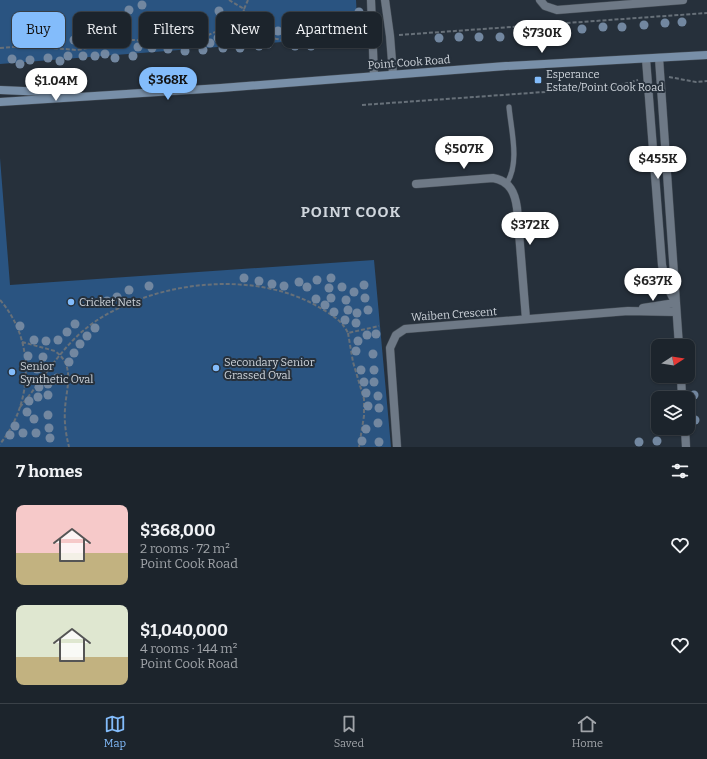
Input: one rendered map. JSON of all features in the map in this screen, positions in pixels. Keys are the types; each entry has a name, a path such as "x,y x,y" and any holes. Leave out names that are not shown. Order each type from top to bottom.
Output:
{"main road":[{"name":"Point Cook Road","path":"0,102 221,88 374,75 707,55"},
{"name":"Point Cook Road","path":"0,90 113,94"}],"street":[{"path":"371,0 372,12"},
{"path":"385,0 390,36 392,74"},
{"path":"540,0 545,6 557,10 683,0"},
{"path":"374,48 374,75"},
{"path":"659,58 676,287 675,303 678,339"},
{"path":"646,59 662,265 666,284 675,303"},
{"path":"416,184 488,178 498,179 507,183 515,195 517,208 526,319"},
{"name":"Waiben Crescent","path":"397,447 390,348 396,335 410,328 628,311 675,303"},
{"name":"Waiben Crescent","path":"628,311 676,312"},
{"path":"685,435 686,447"}],"lane":[{"path":"507,183 514,165 509,106"}],"path":[{"path":"229,0 244,9"},
{"path":"244,12 248,0"},
{"path":"390,36 707,13"},
{"path":"0,48 26,46 77,50 132,40 186,42 199,39 234,24 266,36 282,39"},
{"path":"660,78 675,77 696,82 707,81"},
{"path":"362,105 614,88 633,80 648,79"},
{"path":"0,444 10,430 20,407 59,354 85,329 125,305 158,292 205,285 252,287 296,296 340,320 348,333 353,362 364,399 364,416 359,447"},
{"path":"0,300 14,322 22,342 26,375 20,407"},
{"path":"348,333 379,326"},
{"path":"22,342 46,348 59,354 65,362 69,374 65,411 66,432 69,447"}],"shaded area":[{"path":"0,0 356,0 357,12 282,12 282,42 274,43 274,12 216,12 216,47 208,48 208,12 139,12 139,48 205,48 0,64"},
{"path":"0,158 10,285 374,260 391,447 0,447"}],"place":[{"name":"Esperance Estate/Point Cook Road","path":"538,80"},
{"name":"Cricket Nets","path":"71,302"},
{"name":"Secondary Senior Grassed Oval","path":"216,368"},
{"name":"Senior Synthetic Oval","path":"12,372"}],"district":[{"name":"POINT COOK","path":"351,212"}]}
